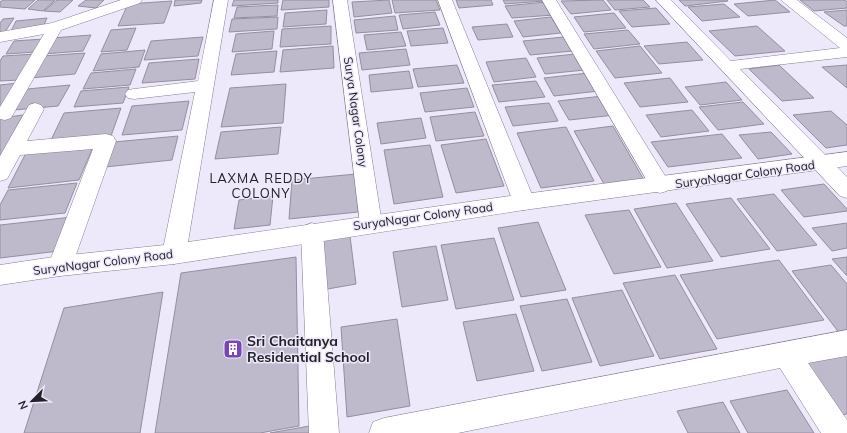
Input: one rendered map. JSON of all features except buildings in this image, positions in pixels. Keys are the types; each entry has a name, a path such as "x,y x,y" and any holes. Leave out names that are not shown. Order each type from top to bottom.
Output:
{"street":[{"path":"0,37 55,27 135,0"},
{"path":"174,254 221,0"},
{"name":"Surya Nagar Colony","path":"340,0 372,224"},
{"path":"445,0 524,202"},
{"path":"549,0 660,185"},
{"path":"663,0 847,190"},
{"path":"788,0 847,46"},
{"path":"5,114 55,27"},
{"path":"727,66 847,52"},
{"path":"134,94 205,86"},
{"path":"0,174 35,109"},
{"path":"14,149 106,141 60,266"},
{"name":"SuryaNagar Colony Road","path":"0,275 60,266 174,254 312,232 524,202 847,159"},
{"path":"312,232 324,433"},
{"path":"384,433 847,343"},
{"path":"786,354 838,433"}],"place":[{"name":"Sri Chaitanya Residential School","path":"233,349"}],"district":[{"name":"LAXMA REDDY COLONY","path":"261,186"}]}
